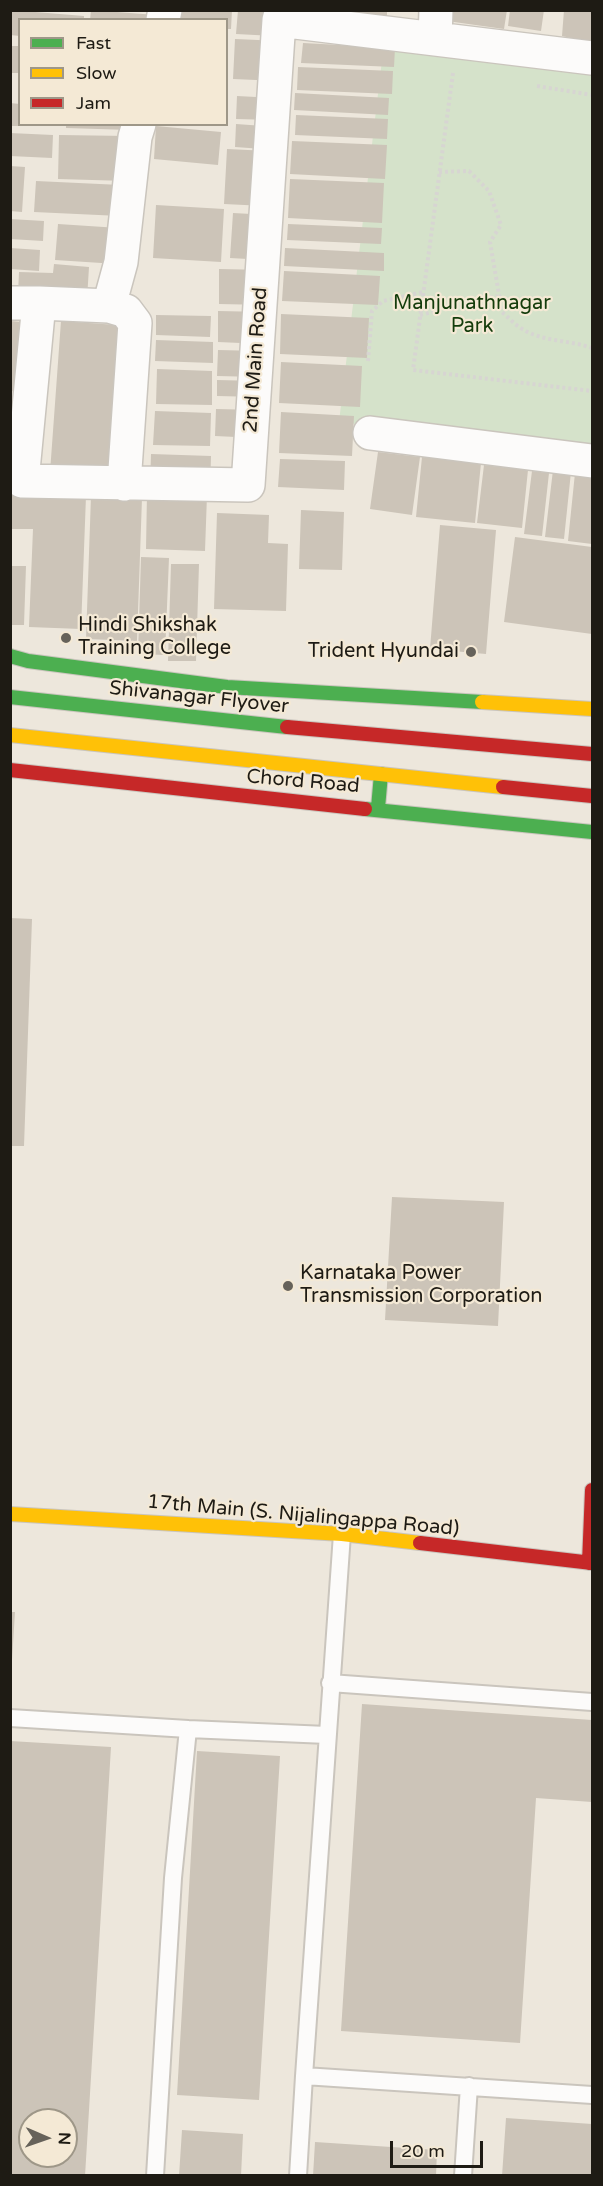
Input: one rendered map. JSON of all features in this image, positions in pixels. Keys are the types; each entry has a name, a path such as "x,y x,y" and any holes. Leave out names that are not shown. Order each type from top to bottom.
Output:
{"street":[{"path":"281,15 436,24 592,58"},
{"name":"2nd Main Road","path":"25,303 22,481 248,485 281,15"},
{"path":"124,484 121,262 135,137 138,126"},
{"path":"25,303 122,314"},
{"path":"370,433 592,461"},
{"path":"10,656 28,661 227,687 592,710"},
{"name":"Shivanagar Flyover","path":"15,697 384,737 592,754"},
{"path":"10,735 592,796"},
{"name":"Chord Road","path":"10,770 199,793 378,808 592,832"},
{"path":"378,808 381,774"},
{"path":"591,1563 592,1490"},
{"name":"17th Main (S. Nijalingappa Road)","path":"10,1514 342,1534 591,1563"}],"lane":[{"path":"298,2175 342,1534"},
{"path":"330,1683 592,1702"},
{"path":"10,1718 327,1735"},
{"path":"155,2175 173,1878 188,1729"},
{"path":"304,2076 592,2095"},
{"path":"463,2175 469,2086"}],"path":[{"path":"464,75 452,73 413,370 592,391"},
{"path":"534,86 592,97"},
{"path":"439,172 469,171 489,191 501,225 490,242 497,296 502,312 524,330 558,342 576,342 592,348"},
{"path":"368,361 372,311 383,300 423,292"},
{"path":"420,315 497,296"}],"green space":[{"name":"Manjunathnagar Park","path":"385,35 592,70 592,452 339,422"}],"building":[{"path":"11,10 84,16 84,18 18,18 18,36 10,35"},
{"path":"91,10 156,15 156,18 90,18"},
{"path":"175,10 232,10 231,29 228,29 228,18 174,18"},
{"path":"238,10 294,10 293,37 236,34"},
{"path":"316,10 387,10 387,19"},
{"path":"448,10 507,10 504,29 447,21"},
{"path":"510,10 544,10 541,31 508,26"},
{"path":"564,10 592,10 592,43 562,36"},
{"path":"235,39 281,41 279,81 233,79"},
{"path":"303,43 395,48 394,67 301,63"},
{"path":"10,46 18,46 18,73 10,73"},
{"path":"298,67 393,71 392,94 297,90"},
{"path":"295,93 389,98 388,115 294,110"},
{"path":"237,96 275,98 274,120 236,119"},
{"path":"10,103 18,104 18,126 10,126"},
{"path":"296,115 388,119 387,139 295,135"},
{"path":"236,124 278,127 277,150 235,147"},
{"path":"66,126 130,126 130,130 66,128"},
{"path":"156,126 221,132 218,165 154,159"},
{"path":"10,133 53,135 52,158 10,156"},
{"path":"59,135 128,136 127,181 58,179"},
{"path":"292,141 387,145 385,179 290,174"},
{"path":"227,149 269,151 265,206 224,204"},
{"path":"10,166 25,167 22,212 10,211"},
{"path":"290,179 384,183 382,223 288,218"},
{"path":"36,181 121,185 120,216 34,212"},
{"path":"156,205 224,209 221,262 153,258"},
{"path":"233,213 269,215 266,260 230,258"},
{"path":"10,219 44,221 43,241 10,239"},
{"path":"58,224 119,228 117,264 55,260"},
{"path":"288,224 382,228 381,244 287,240"},
{"path":"10,248 40,250 39,271 10,269"},
{"path":"285,248 384,253 384,271 284,266"},
{"path":"54,264 89,267 87,299 18,294 19,272 53,273"},
{"path":"219,269 267,270 266,305 219,304"},
{"path":"284,271 380,276 378,305 282,301"},
{"path":"218,311 265,312 263,344 218,342"},
{"path":"281,314 369,318 367,358 280,354"},
{"path":"156,315 211,316 210,337 156,335"},
{"path":"10,321 34,323 28,392 10,391"},
{"path":"61,321 131,326 120,491 49,486"},
{"path":"156,340 213,342 213,363 155,361"},
{"path":"218,350 260,351 259,377 217,376"},
{"path":"281,362 362,366 360,407 279,403"},
{"path":"157,369 212,371 212,405 156,404"},
{"path":"217,380 259,381 259,397 217,396"},
{"path":"216,409 258,410 257,438 215,436"},
{"path":"155,411 211,413 210,446 153,445"},
{"path":"281,412 354,416 352,456 279,453"},
{"path":"378,452 420,457 412,515 370,509"},
{"path":"151,454 211,456 210,490 150,489"},
{"path":"422,457 481,463 475,523 416,517"},
{"path":"280,459 345,461 344,490 278,487"},
{"path":"484,465 528,470 522,528 477,523"},
{"path":"553,470 571,472 564,539 545,537"},
{"path":"532,471 549,473 542,536 524,534"},
{"path":"575,473 592,475 592,544 568,541"},
{"path":"10,486 86,496 81,629 29,627 33,529 10,529"},
{"path":"147,493 207,495 205,551 146,549"},
{"path":"91,496 142,498 137,641 86,639"},
{"path":"301,510 344,512 342,570 299,569"},
{"path":"217,513 269,515 268,543 288,544 286,611 214,609"},
{"path":"440,525 496,530 486,654 430,649"},
{"path":"515,537 592,547 592,634 504,622"},
{"path":"141,557 169,558 165,655 138,654"},
{"path":"171,564 199,564 196,661 168,661"},
{"path":"10,566 26,566 24,625 10,625"},
{"path":"10,918 32,919 24,1146 10,1146"},
{"path":"392,1197 504,1202 498,1326 385,1320"},
{"path":"10,1612 15,1612 12,1660 10,1660"},
{"path":"362,1704 592,1720 592,1802 536,1798 520,2043 341,2031"},
{"path":"10,1741 111,1747 85,2176 10,2176"},
{"path":"197,1751 280,1756 259,2100 177,2095"},
{"path":"506,2118 592,2124 592,2176 502,2176"},
{"path":"182,2130 243,2134 241,2176 179,2176"},
{"path":"315,2142 437,2150 436,2176 313,2176"}],"traffic: fast":[{"path":"10,656 28,661 227,687 482,702"},
{"path":"10,697 287,727"},
{"path":"378,808 381,774"},
{"path":"365,809 592,832"}],"traffic: slow":[{"path":"482,702 592,709"},
{"path":"10,735 503,787"},
{"path":"10,1514 342,1534 420,1543"}],"traffic: jam":[{"path":"287,727 592,754"},
{"path":"10,770 365,809"},
{"path":"503,787 592,796"},
{"path":"589,1563 592,1490"},
{"path":"420,1543 592,1563"}],"place":[{"name":"Hindi Shikshak Training College","path":"66,638"},
{"name":"Trident Hyundai","path":"471,652"},
{"name":"Karnataka Power Transmission Corporation","path":"288,1286"}]}
